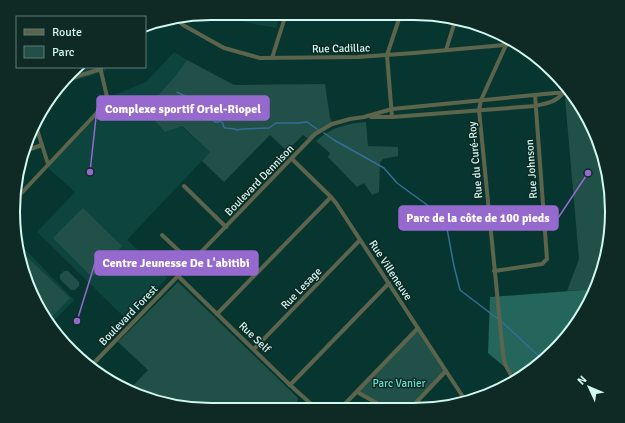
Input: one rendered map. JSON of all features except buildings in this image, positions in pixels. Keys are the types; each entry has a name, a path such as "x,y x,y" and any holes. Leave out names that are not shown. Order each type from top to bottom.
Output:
{"street":[{"path":"272,58 284,20"},
{"path":"392,117 387,55 399,20"},
{"name":"Rue Cadillac","path":"181,23 224,48 260,58 358,57 506,45"},
{"path":"446,50 454,25"},
{"name":"Rue du Curé-Roy","path":"506,45 481,100 479,110 503,354 505,364 511,376"},
{"path":"21,193 108,101 101,68 76,76"},
{"name":"Boulevard Dennison","path":"364,117 392,117 535,106 554,101 559,98 562,93"},
{"name":"Boulevard Dennison","path":"178,276 315,134 332,124 392,109 562,93"},
{"name":"Rue Johnson","path":"494,271 542,264 547,259 535,95"},
{"path":"38,132 48,164"},
{"path":"30,149 42,145"},
{"name":"Rue Villeneuve","path":"292,159 331,197 462,396"},
{"path":"184,186 226,227"},
{"path":"218,314 331,197"},
{"path":"162,235 192,263"},
{"name":"Rue Lesage","path":"254,348 360,240"},
{"name":"Rue Self","path":"178,276 310,403"},
{"name":"Boulevard Forest","path":"94,363 178,276"},
{"path":"290,385 389,283"},
{"path":"346,403 418,328"},
{"path":"416,403 446,371"},
{"path":"357,392 377,403"}],"shaded area":[{"path":"233,20 278,20 276,28"},
{"path":"174,52 187,60 176,75 144,111 165,131 181,126 210,152 127,240 167,278 126,319 37,232 75,192 46,166 112,96 146,82"},
{"path":"85,68 105,68 106,71 71,82"},
{"path":"24,248 74,300 54,321 35,285 30,273"}],"green space":[{"path":"187,60 234,85 325,84 332,124 310,140 303,135 287,151 270,135 224,182 202,161 210,152 182,126 165,132 152,117 144,111 176,75"},
{"path":"565,98 567,98 573,105 595,150 605,199 605,224 595,273 588,290 567,291 579,259"},
{"path":"366,122 368,146 398,147 398,156 383,159 380,163 379,192 372,195 364,183 357,187 328,157 330,153 316,141 333,129"},
{"path":"83,208 122,246 92,277 53,238"},
{"path":"26,258 70,298 52,317 35,285"},
{"path":"64,271 68,271 79,282 79,286 75,290 71,290 60,279 60,275"},
{"path":"178,282 298,398 297,402 199,403 150,393 133,386 148,370 118,342"},
{"path":"588,290 573,318 557,338 540,355 514,374 488,353 490,297"},
{"name":"Parc Vanier","path":"418,328 446,371 416,403 377,403 357,392"}],"waterway":[{"path":"177,92 200,103 204,109 204,115 209,115 215,122 220,121 223,123 225,128 237,130 269,128 276,123 307,122 317,129"},
{"path":"324,133 384,168 397,183 445,218 460,290 498,319"},
{"path":"501,321 539,356"}],"place":[{"name":"Complexe sportif Oriel-Riopel","path":"90,172"},
{"name":"Parc de la côte de 100 pieds","path":"588,173"},
{"name":"Centre Jeunesse De L'abitibi","path":"77,321"}]}
